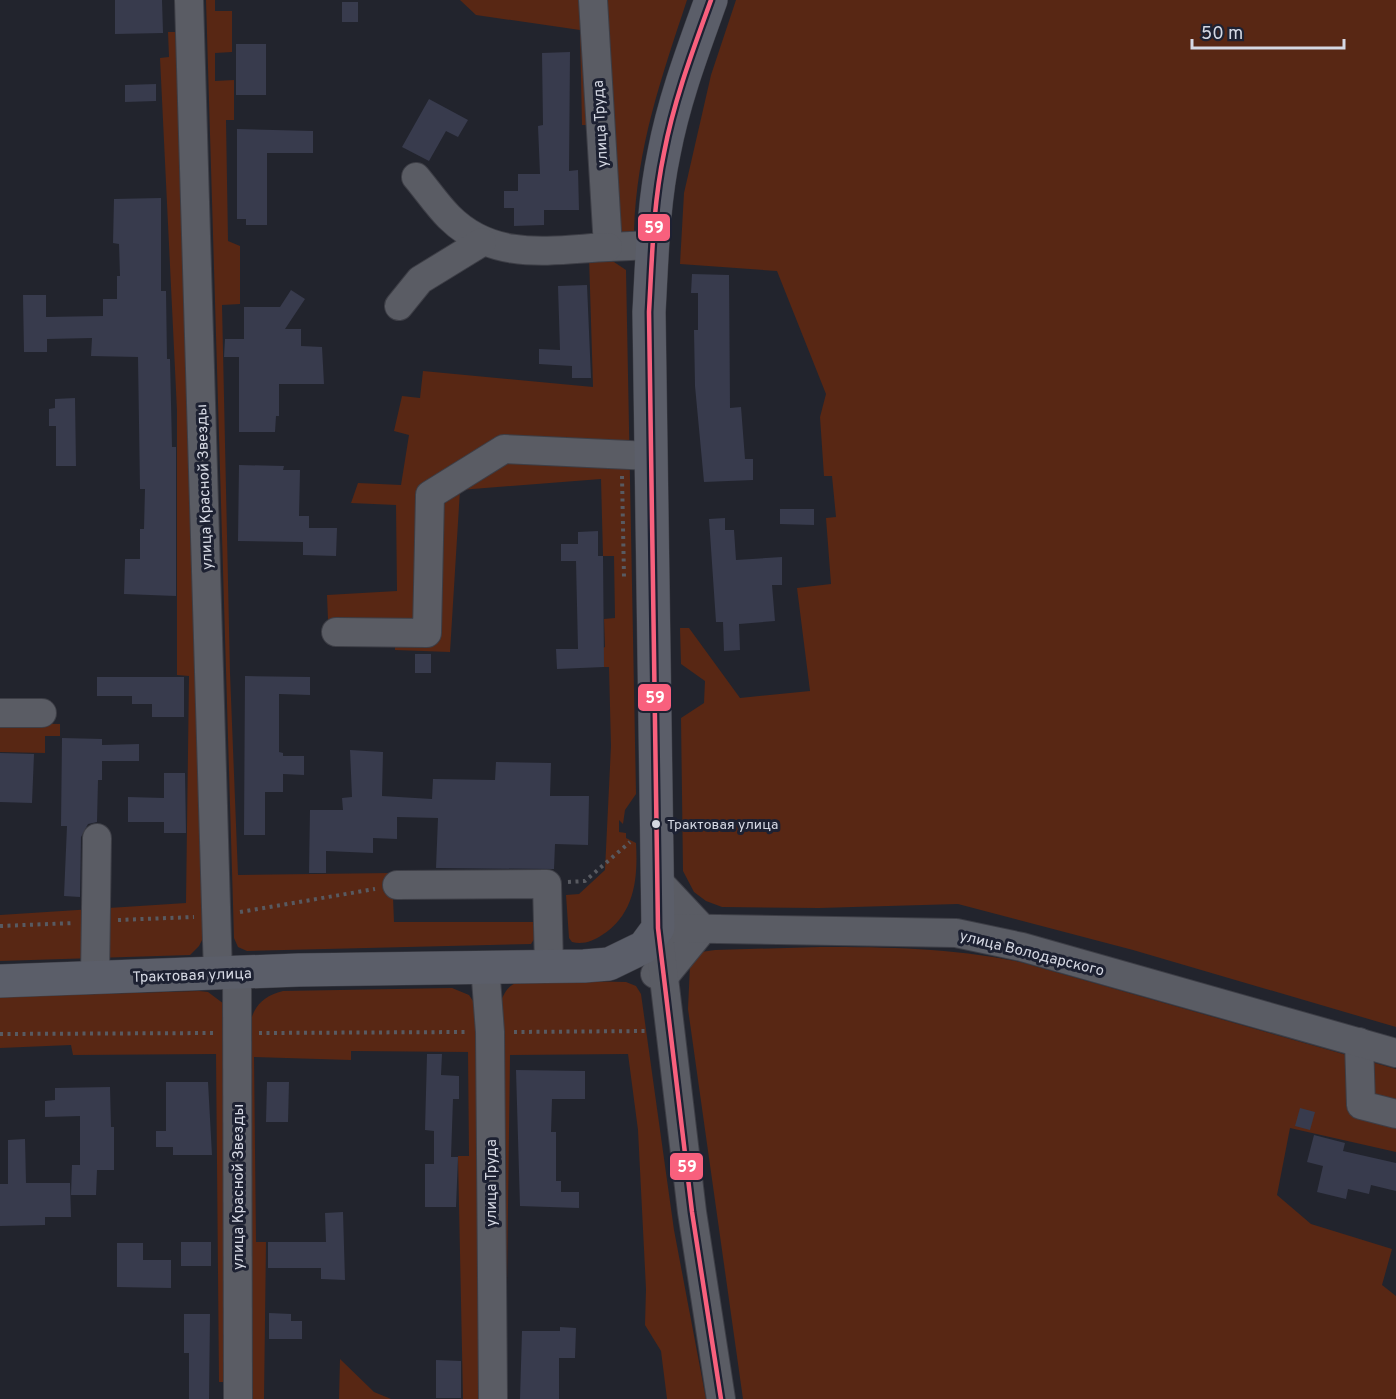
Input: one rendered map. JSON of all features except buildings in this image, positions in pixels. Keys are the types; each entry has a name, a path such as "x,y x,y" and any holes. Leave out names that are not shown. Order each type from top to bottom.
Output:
{"highway":[{"path":"658,928 659,882 636,455 658,188 672,116 711,0"},
{"name":"Трактовая улица","path":"0,981 609,964 644,947 658,928"}],"street":[{"name":"улица Красной Звезды","path":"189,0 217,916 238,1033 238,1399"},
{"name":"улица Труда","path":"593,0 608,247"},
{"path":"416,177 449,218 482,242 519,252 653,245"},
{"path":"399,306 420,280 482,242"},
{"path":"336,632 427,633 430,495 504,449 636,455"},
{"path":"0,713 42,713"},
{"path":"95,978 97,838"},
{"path":"659,882 703,929 663,978"},
{"path":"397,885 547,884 549,966"},
{"path":"658,928 692,1212 721,1399"},
{"name":"улица Володарского","path":"658,928 956,933 1022,947 1396,1053"},
{"path":"624,956 663,978"},
{"name":"улица Труда","path":"485,966 490,1032 493,1399"},
{"path":"1359,1042 1361,1105 1396,1114"}],"path":[{"path":"624,583 636,455"},
{"path":"547,884 585,881 630,843 630,833"},
{"path":"217,916 397,885"},
{"path":"0,1034 669,1031"}],"shaded area":[{"path":"206,0 215,0 215,11 232,11 232,52 215,53 215,81 234,80 234,120 226,120 228,241 240,246 240,304 222,305 230,673 238,875 392,873 394,922 536,922 536,936 531,944 247,951 238,947 234,938"},
{"path":"460,0 687,0 645,141 634,231 616,237 591,125 582,125 580,30 476,15"},
{"path":"736,0 1396,0 1396,1027 1133,950 958,904 819,908 722,907 706,901 694,892 683,871 681,718 704,703 705,681 681,664 680,628 689,628 740,698 810,691 797,588 831,584 826,518 836,517 832,476 824,476 820,417 826,394 777,271 680,264 684,193 711,75"},
{"path":"168,32 181,32 204,936 199,946 190,955 0,961 0,915 186,903 189,676 177,675 177,411 160,58 169,57"},
{"path":"589,256 608,258 626,270 636,794 625,810 623,824 619,820 619,832 626,833 626,838 636,843 636,869 632,894 622,917 602,935 591,941 580,943 572,942 569,938 566,895 579,894 605,870 611,746 609,667 604,667 603,648 605,647 604,619 615,618 614,556 603,556 601,479 460,490 450,652 395,650 395,643 329,644 327,595 397,591 396,505 351,503 358,483 401,485 409,435 394,431 402,396 420,398 423,371 593,387"},
{"path":"0,723 60,724 60,736 45,736 45,753 0,752"},
{"path":"820,947 920,949 1020,962 1396,1069 1396,1152 1290,1128 1277,1195 1311,1224 1392,1249 1382,1285 1396,1296 1396,1399 743,1399 688,1009 690,965 701,952 715,950"},
{"path":"525,980 626,982 636,986 641,994 674,1230 706,1399 667,1399 661,1351 645,1325 646,1289 638,1130 628,1054 510,1055 507,1285 503,1285 500,1003 509,987"},
{"path":"452,988 469,995 477,1007 484,1399 463,1399 458,1156 469,1156 468,1052 351,1051 351,1060 254,1057 256,1242 266,1242 264,1399 250,1399 250,1024 254,1012 265,999 283,991"},
{"path":"208,992 224,1004 232,1382 219,1382 216,1054 73,1055 71,1045 0,1048 0,997"},
{"path":"340,1359 374,1392 391,1399 339,1399"}],"transit line":[{"name":"59","path":"711,0 679,94 660,173 655,212 649,312 658,928 692,1212 721,1399"}],"place":[{"name":"Трактовая улица","path":"656,824"}]}
